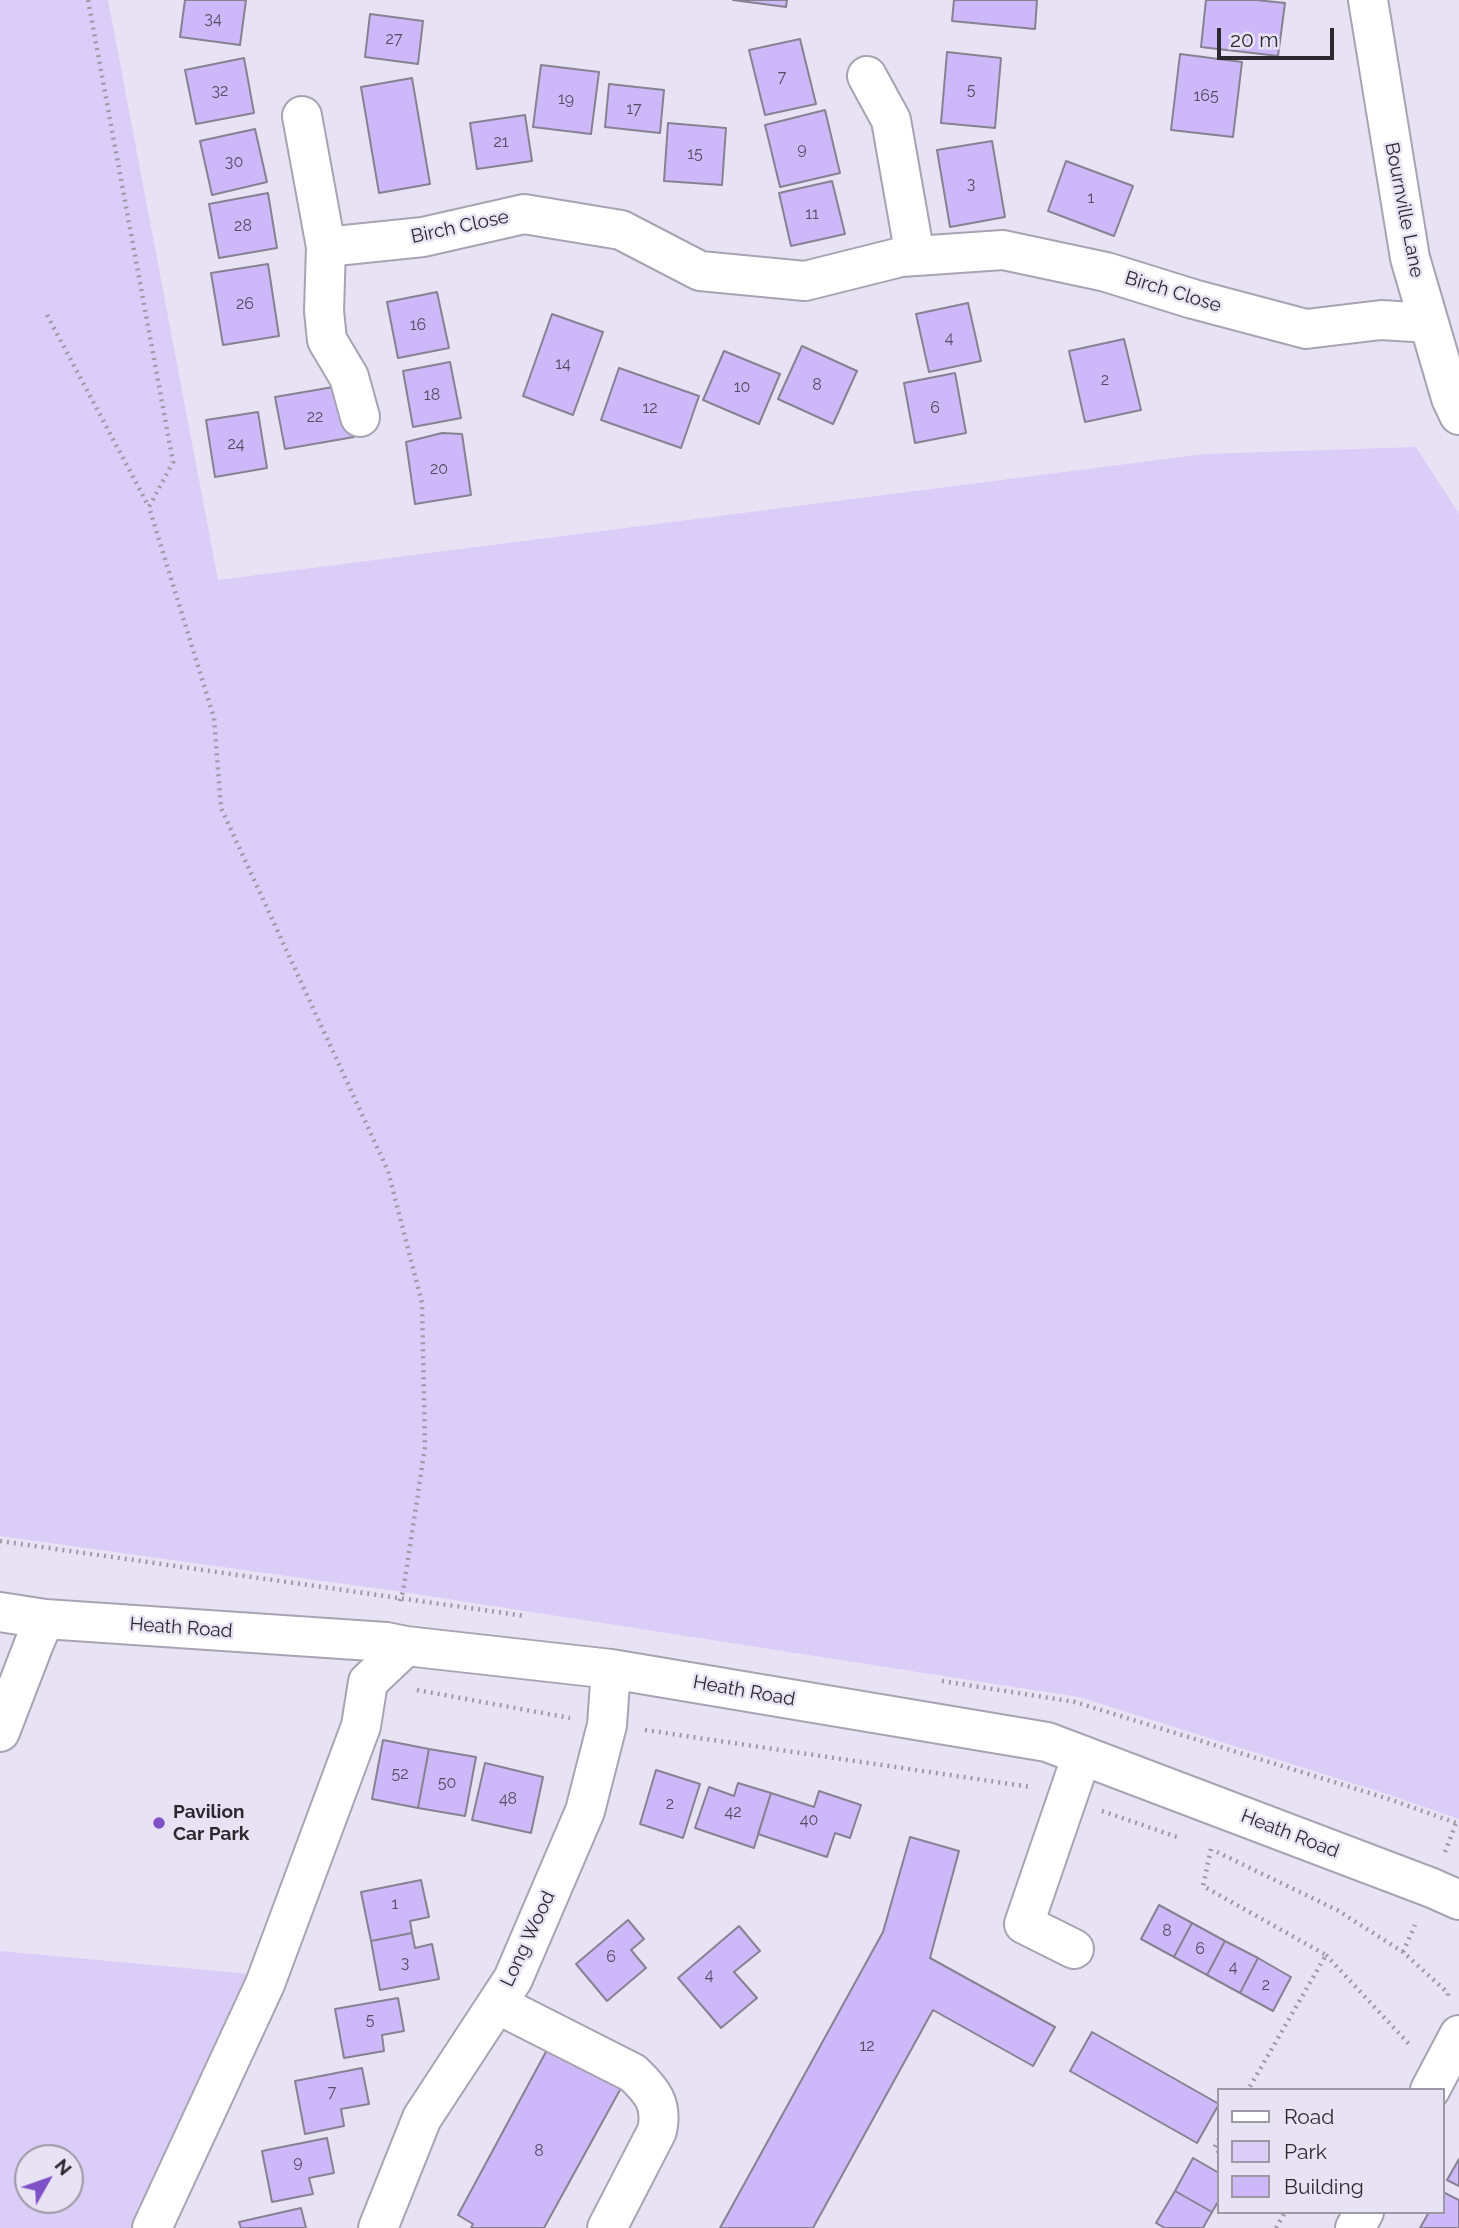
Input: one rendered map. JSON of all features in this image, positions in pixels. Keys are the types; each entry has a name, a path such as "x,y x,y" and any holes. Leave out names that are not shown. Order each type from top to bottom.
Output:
{"street":[{"name":"Bournville Lane","path":"1367,0 1410,258 1451,398 1459,415"},
{"path":"867,76 891,120 915,256"},
{"path":"302,116 326,247 324,311 327,340 349,377 360,417"},
{"name":"Birch Close","path":"326,247 423,237 524,214 621,230 700,271 805,281 901,257 1003,250 1106,272 1193,299 1306,329 1381,320 1429,323"},
{"name":"Heath Road","path":"0,1612 46,1619 396,1644 611,1669 1047,1742 1459,1900"},
{"path":"0,1732 46,1619"},
{"path":"152,2228 265,1984 361,1726 368,1682 396,1644"},
{"name":"Long Wood","path":"378,2228 422,2118 513,1979 585,1811 607,1725 611,1669"},
{"path":"1074,1949 1024,1924 1082,1755"},
{"path":"497,2004 633,2073 656,2100 661,2115 657,2131 607,2228"},
{"path":"1434,2083 1453,2020"}],"path":[{"path":"88,0 173,462 149,508"},
{"path":"47,315 149,508 214,718 222,808 388,1171 422,1303 425,1447 396,1644"},
{"path":"368,1682 607,1725 1024,1785 1184,1840"},
{"path":"1434,2083 1326,1955 1203,1886 1210,1849 1338,1910 1403,1952 1448,1993 1453,2020"},
{"path":"1249,2088 1326,1955"}],"green space":[{"path":"0,0 108,0 218,580 1205,454 1416,447 1459,514 1459,1819 1079,1697 403,1592 0,1536"},
{"path":"0,1951 261,1975 174,2228 0,2228"}],"building":[{"path":"185,0 246,0 240,45 180,37"},
{"path":"733,0 787,0 786,7"},
{"path":"954,0 1037,0 1035,29 952,21"},
{"path":"1206,0 1285,3 1278,56 1201,47"},
{"path":"370,14 423,21 418,64 365,57"},
{"path":"800,39 816,104 765,115 749,50"},
{"path":"947,52 1001,58 995,128 941,123"},
{"path":"1180,54 1242,62 1233,137 1171,130"},
{"path":"244,58 254,113 196,124 185,70"},
{"path":"541,65 599,72 591,134 533,127"},
{"path":"412,78 430,184 379,193 361,87"},
{"path":"609,84 664,90 660,133 605,127"},
{"path":"825,110 840,173 780,187 765,125"},
{"path":"525,115 532,161 477,169 470,123"},
{"path":"668,123 726,128 722,185 664,181"},
{"path":"255,129 267,182 212,195 200,141"},
{"path":"992,141 1005,217 950,227 937,150"},
{"path":"1066,161 1133,186 1114,236 1048,211"},
{"path":"832,181 845,234 791,246 779,193"},
{"path":"268,193 277,248 219,258 209,204"},
{"path":"268,264 279,336 223,345 211,273"},
{"path":"437,292 449,348 398,358 387,302"},
{"path":"968,303 981,361 929,372 916,314"},
{"path":"552,314 603,332 573,415 523,396"},
{"path":"1124,339 1141,410 1085,422 1069,351"},
{"path":"802,346 857,371 833,424 778,399"},
{"path":"724,351 780,374 759,424 703,400"},
{"path":"450,362 461,418 413,427 403,371"},
{"path":"619,368 699,396 681,448 601,420"},
{"path":"955,373 966,433 915,443 904,383"},
{"path":"345,385 354,437 285,449 275,397"},
{"path":"258,412 267,468 215,477 206,420"},
{"path":"442,433 462,434 471,495 415,504 406,442"},
{"path":"383,1740 429,1749 418,1808 372,1799"},
{"path":"429,1749 476,1757 465,1816 418,1808"},
{"path":"485,1763 543,1777 531,1833 472,1820"},
{"path":"656,1770 700,1784 683,1838 640,1824"},
{"path":"738,1783 771,1793 754,1848 695,1828 709,1787 734,1796"},
{"path":"819,1791 861,1805 850,1838 835,1833 827,1857 758,1834 771,1793 814,1807"},
{"path":"910,1837 959,1851 930,1958 1055,2027 1033,2066 933,2010 813,2228 720,2228 883,1932"},
{"path":"421,1880 429,1917 410,1921 412,1933 371,1941 361,1892"},
{"path":"1159,1905 1192,1923 1174,1957 1141,1939"},
{"path":"628,1920 644,1939 631,1950 646,1968 607,2001 576,1964"},
{"path":"1192,1923 1225,1941 1207,1975 1174,1957"},
{"path":"739,1926 760,1951 734,1972 757,1998 721,2028 678,1978"},
{"path":"412,1933 415,1948 432,1944 439,1979 380,1990 371,1941"},
{"path":"1225,1941 1258,1958 1240,1993 1207,1975"},
{"path":"1258,1958 1291,1977 1273,2011 1240,1993"},
{"path":"398,1998 404,2031 382,2035 384,2051 344,2058 335,2009"},
{"path":"1092,2032 1218,2106 1197,2143 1070,2071"},
{"path":"548,2048 621,2088 544,2228 471,2228 473,2224 458,2215"},
{"path":"362,2068 369,2104 341,2109 344,2126 305,2134 295,2081"},
{"path":"327,2138 334,2173 309,2178 313,2194 272,2202 262,2151"},
{"path":"1193,2158 1218,2172 1218,2202 1212,2212 1175,2191"},
{"path":"1459,2159 1459,2186 1447,2180"},
{"path":"1175,2191 1212,2212 1203,2228 1165,2228 1156,2223"},
{"path":"1445,2193 1459,2200 1459,2228 1420,2228 1428,2214 1445,2214"},
{"path":"301,2208 306,2228 241,2228 239,2222"}],"place":[{"name":"Pavilion Car Park","path":"159,1823"}]}
